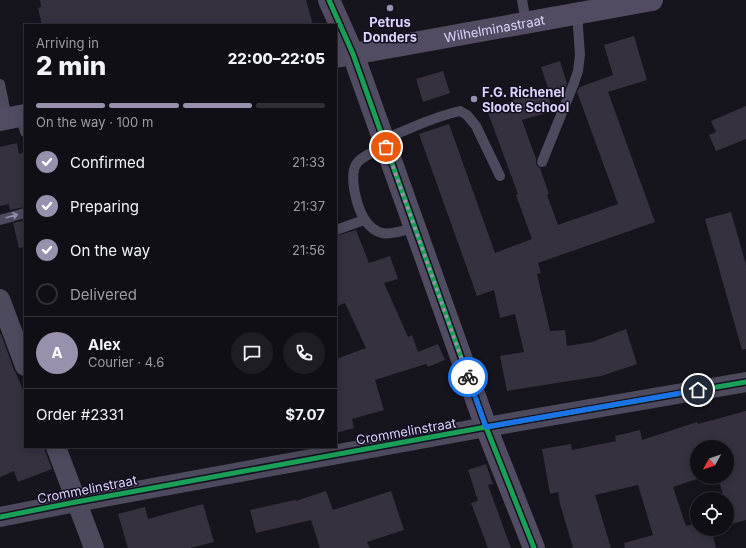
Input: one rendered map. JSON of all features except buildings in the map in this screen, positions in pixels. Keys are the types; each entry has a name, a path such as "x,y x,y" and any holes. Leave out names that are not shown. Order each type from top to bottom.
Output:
{"street":[{"path":"329,0 336,24"},
{"name":"Wilhelminastraat","path":"344,55 526,22 586,8 652,0"},
{"path":"337,29 344,55 385,143 486,427 534,548"},
{"path":"0,299 24,363"},
{"name":"Crommelinstraat","path":"0,517 486,427 746,382"},
{"path":"56,448 94,548"}],"lane":[{"path":"522,0 526,22"},
{"path":"542,162 578,71 586,8"},
{"path":"0,84 15,120"},
{"path":"415,227 390,234 381,233 372,228 364,220 360,212 354,191 353,174 355,165 361,159 385,143 413,127 460,111 467,115 476,126 500,176"},
{"path":"0,220 24,213"},
{"path":"337,230 364,220"}],"cycle path":[{"path":"329,0 353,54 486,427 534,548"},
{"path":"0,517 486,427 746,382"}],"way so far":[{"path":"386,147 468,377"}],"place":[{"name":"Petrus Donders","path":"390,8"},
{"name":"F.G. Richenel Sloote School","path":"474,99"}],"route":[{"path":"468,377 486,427 698,390"}]}
